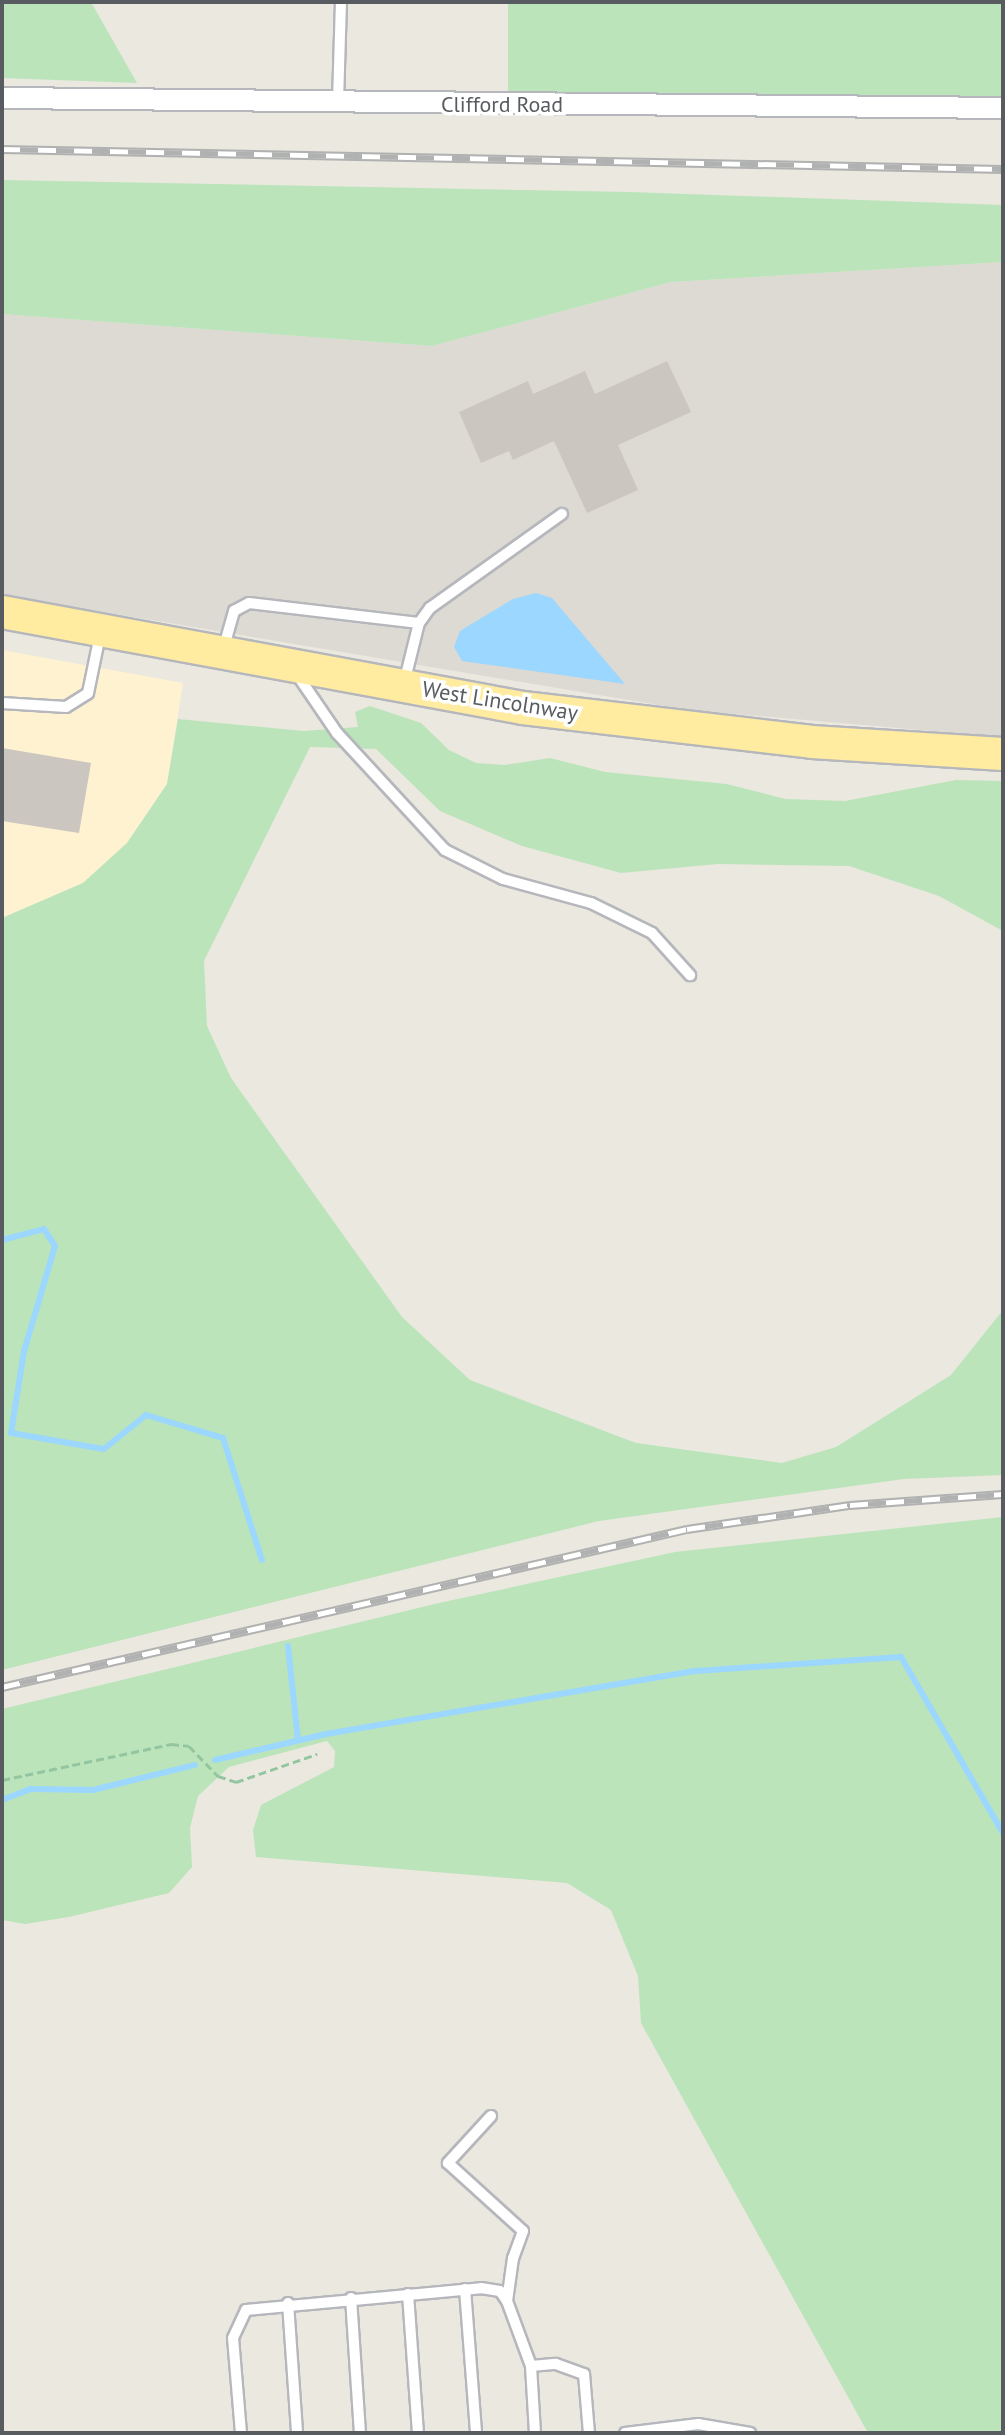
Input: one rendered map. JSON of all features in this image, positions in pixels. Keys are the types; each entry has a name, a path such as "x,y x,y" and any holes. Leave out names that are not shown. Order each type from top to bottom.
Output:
{"main road":[{"name":"West Lincolnway","path":"2,612 523,708 812,742 1003,754"}],"street":[{"name":"Clifford Road","path":"2,98 338,104 1003,108"}],"lane":[{"path":"338,104 341,2"},
{"path":"403,686 419,623 430,608 562,514"},
{"path":"223,652 234,611 249,603 419,623"},
{"path":"2,703 66,707 88,693 101,629"},
{"path":"290,664 337,733 445,850 503,879 591,903 652,933 690,975"},
{"path":"491,2116 448,2163 523,2231 513,2258 507,2301"},
{"path":"465,2289 476,2433"},
{"path":"241,2433 235,2327 246,2310 257,2305 465,2289 500,2291 507,2301 531,2366 535,2433"},
{"path":"408,2294 418,2433"},
{"path":"351,2298 360,2433"},
{"path":"288,2303 297,2433"},
{"path":"531,2366 556,2364 584,2374 589,2433"},
{"path":"625,2433 698,2424 750,2433"}],"path":[{"path":"2,1780 171,1744 189,1746 218,1776 236,1782 317,1754"}],"shaded area":[{"path":"1003,262 1003,737 688,710 2,595 2,314 432,346 671,282"},
{"path":"2,650 183,683 167,784 127,843 83,883 2,918"}],"green space":[{"path":"2,2 91,2 137,83 2,78"},
{"path":"508,2 1003,2 1003,102 508,102"},
{"path":"2,180 630,192 1003,205 1003,262 671,282 432,346 2,314"},
{"path":"370,706 421,723 449,750 476,763 505,765 550,758 605,772 727,784 785,799 845,801 956,780 1003,781 1003,931 939,896 849,866 718,864 621,873 522,846 440,811 376,749 310,747 204,961 207,1026 231,1078 402,1317 470,1380 636,1443 782,1463 836,1447 951,1375 1003,1310 1003,1475 904,1479 599,1521 2,1670 2,918 83,883 127,843 167,784 178,719 304,731 358,727 355,712"},
{"path":"1003,1517 1003,2433 868,2433 641,2023 638,1976 611,1910 567,1883 256,1857 253,1830 261,1805 334,1767 335,1751 327,1741 229,1767 198,1796 190,1828 192,1867 169,1893 69,1917 25,1924 2,1920 2,1709 439,1603 675,1552"}],"water":[{"path":"536,593 552,598 625,684 462,661 454,647 460,631 513,599"}],"building":[{"path":"667,361 691,412 618,445 638,490 587,513 554,441 513,460 509,451 481,463 459,412 528,381 533,394 585,371 595,394"},
{"path":"2,748 91,763 79,833 2,821"}],"waterway":[{"path":"2,1240 44,1229 55,1246 24,1351 11,1433 104,1449 146,1415 223,1438 262,1560"},
{"path":"288,1646 298,1739"},
{"path":"215,1760 326,1734 696,1671 901,1657 1003,1833"},
{"path":"2,1800 31,1789 93,1790 195,1765"}],"railway":[{"path":"2,149 1003,169"},
{"path":"2,1687 687,1529 850,1505 1003,1494"}]}
